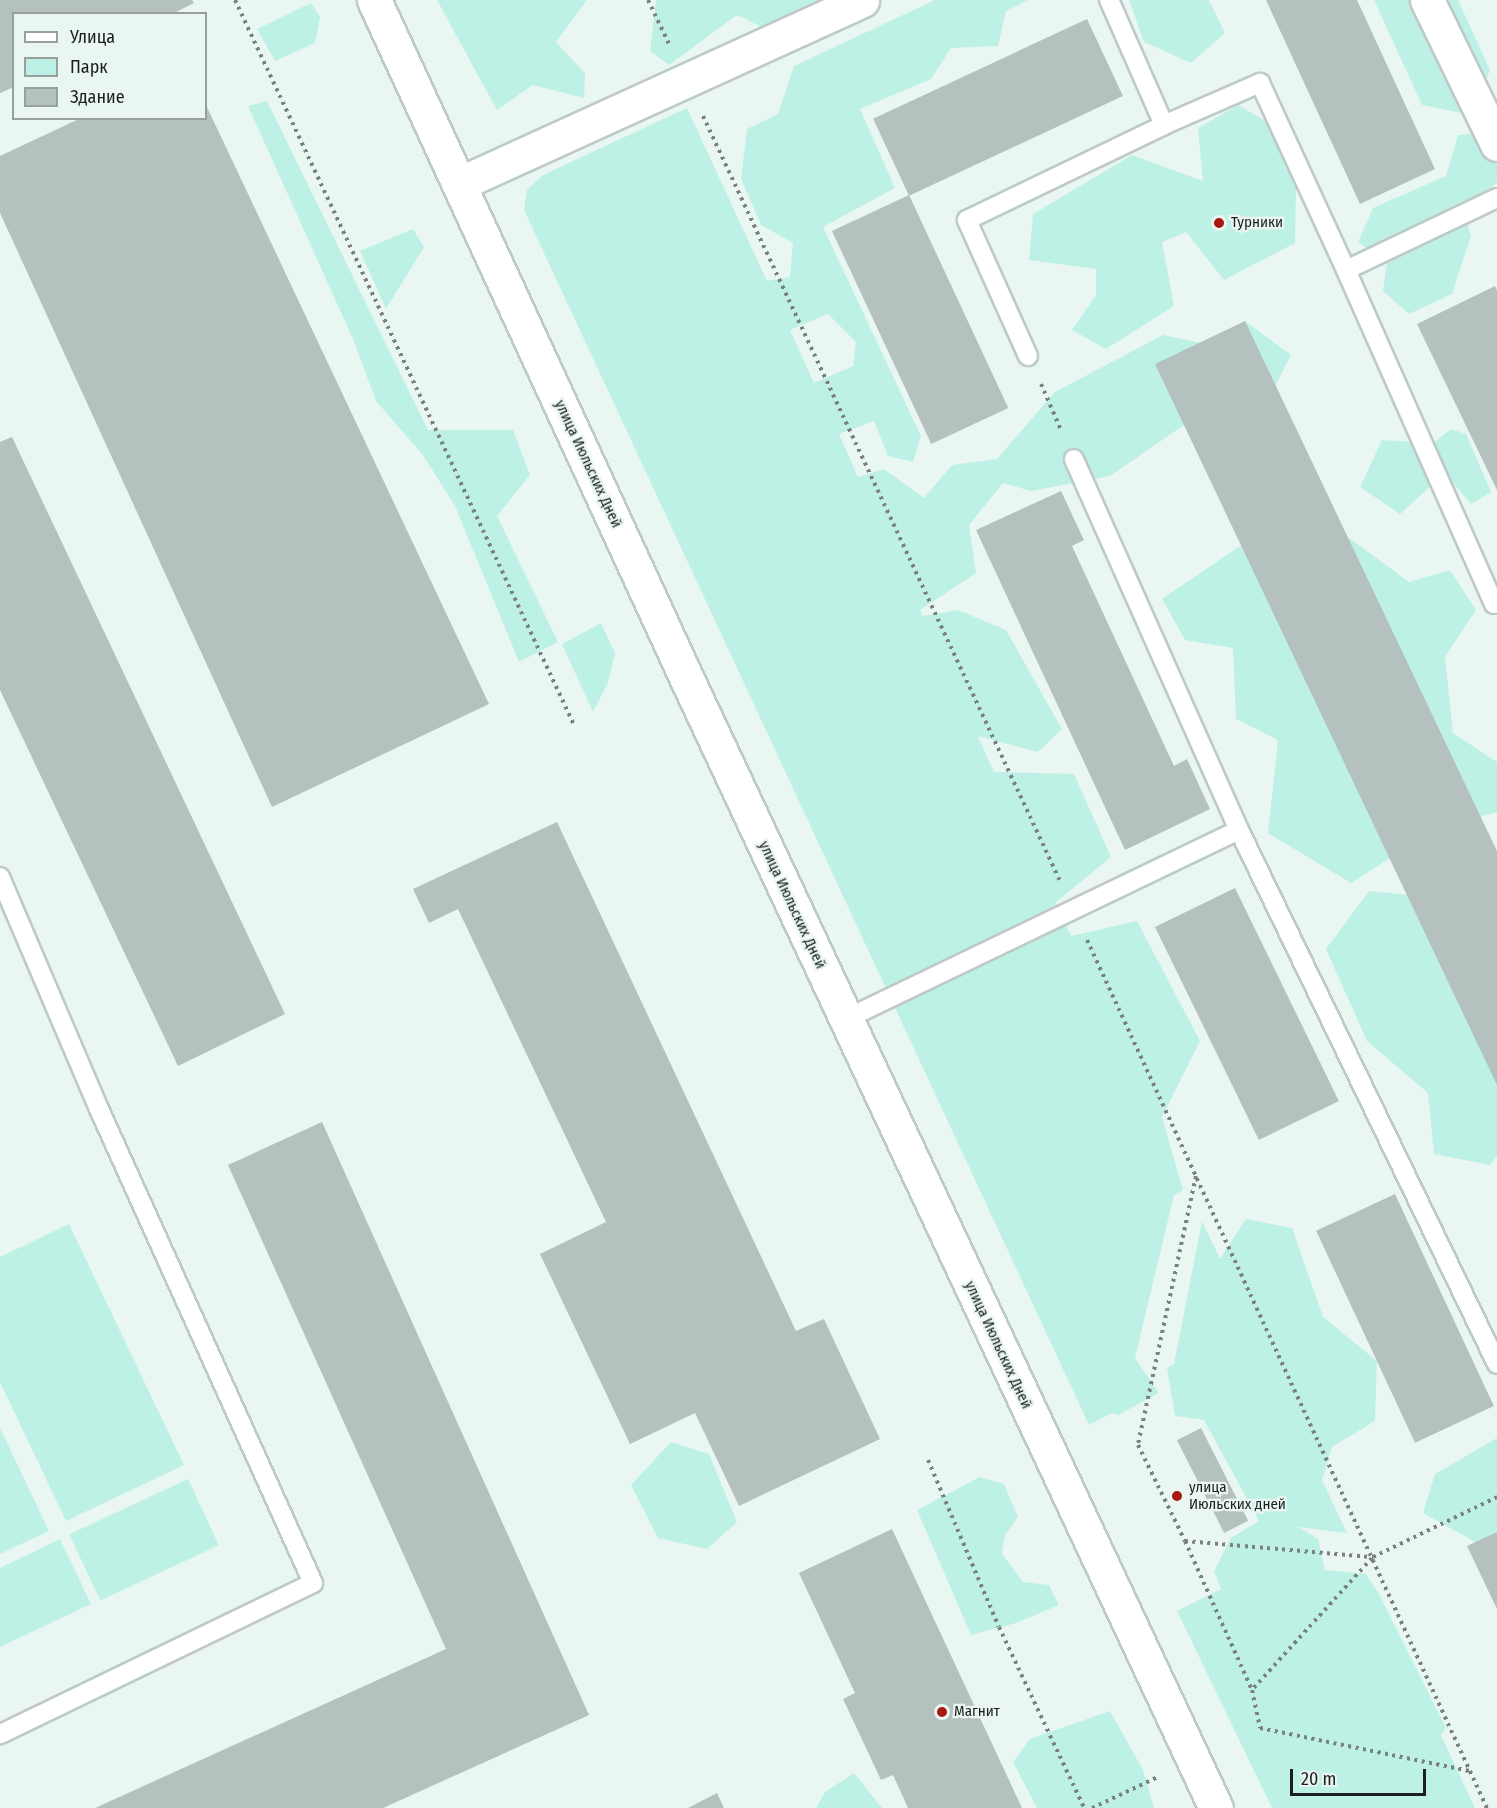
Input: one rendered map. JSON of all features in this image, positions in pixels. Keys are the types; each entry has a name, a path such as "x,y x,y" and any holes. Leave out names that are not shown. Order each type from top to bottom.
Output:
{"street":[{"name":"улица Июльских Дней","path":"374,0 846,1019 1216,1808"},
{"path":"459,184 862,0"},
{"path":"1427,0 1497,144"}],"lane":[{"path":"1109,0 1164,124"},
{"path":"1028,356 968,220 1164,124 1260,83 1496,606"},
{"path":"1346,270 1497,198"},
{"path":"1074,459 1239,830 1497,1364"},
{"path":"846,1019 1239,830"},
{"path":"0,877 99,1109 313,1583 0,1734"}],"path":[{"path":"235,0 574,725"},
{"path":"648,0 1197,1175 1487,1808"},
{"path":"1028,356 1074,459"},
{"path":"1197,1175 1138,1445 1185,1541 1252,1690 1260,1728 1470,1771"},
{"path":"928,1460 999,1628 1084,1808"},
{"path":"1252,1690 1373,1557 1497,1497"},
{"path":"1185,1541 1373,1557"},
{"path":"1092,1808 1194,1760"}],"green space":[{"path":"437,0 587,0 556,42 585,73 584,98 533,85 497,110"},
{"path":"656,0 882,0 790,41 737,15 669,65 650,51"},
{"path":"935,0 1028,0 1006,11 998,46 951,48 931,79 860,109 895,188 823,227 921,436 913,462 888,456 874,421 839,434 858,477 884,469 924,498 952,465 997,459 1055,392 1163,335 1210,345 1245,321 1291,355 1273,390 1210,385 1184,425 1110,476 1031,491 1003,483 969,525 976,573 920,610 923,616 958,610 1006,630 1062,729 1038,752 978,736 994,772 1074,774 1111,857 1055,903 1071,936 1137,921 1200,1041 1162,1117 1183,1190 1174,1195 1135,1358 1159,1393 1118,1415 1112,1413 1089,1425 524,210 527,190 543,175 687,108 767,281 790,277 793,243 761,225 741,179 747,129 778,114 794,66","holes":["828,314 856,342 853,366 814,383 790,330"]},
{"path":"1129,0 1209,0 1225,33 1191,63 1144,42"},
{"path":"1374,0 1458,0 1490,70 1472,115 1422,105"},
{"path":"311,3 320,17 315,43 275,61 257,29"},
{"path":"267,101 428,430 513,430 530,475 497,516 558,642 519,662 455,506 423,455 376,401 353,339 248,106"},
{"path":"1238,105 1297,139 1295,243 1224,280 1186,232 1162,242 1174,306 1106,349 1072,330 1096,295 1096,269 1029,260 1033,214 1132,155 1203,181 1198,128"},
{"path":"1497,132 1497,183 1462,208 1471,236 1452,294 1409,314 1383,291 1387,262 1358,242 1373,208 1446,176 1458,135"},
{"path":"413,229 424,247 386,309 360,251"},
{"path":"1451,429 1466,434 1491,492 1471,504 1445,473 1400,514 1360,487 1382,440 1433,443"},
{"path":"1341,532 1409,582 1450,570 1476,610 1445,657 1453,733 1497,762 1497,812 1434,830 1351,883 1268,833 1278,740 1236,719 1233,648 1185,640 1162,599 1243,544"},
{"path":"601,623 615,653 608,683 593,712 562,644"},
{"path":"1497,882 1497,1156 1490,1165 1434,1154 1428,1093 1367,1041 1326,949 1369,891 1429,897"},
{"path":"1246,1219 1292,1228 1323,1317 1377,1361 1375,1421 1332,1447 1322,1480 1347,1533 1298,1527 1318,1539 1325,1570 1366,1574 1379,1594 1446,1728 1441,1735 1475,1808 1272,1808 1177,1611 1221,1589 1214,1571 1231,1538 1259,1521 1204,1420 1175,1416 1167,1368 1174,1364 1202,1221 1220,1259"},
{"path":"69,1224 184,1465 66,1521 0,1382 0,1257"},
{"path":"0,1428 49,1531 0,1554"},
{"path":"1497,1438 1497,1532 1477,1543 1423,1513 1435,1474"},
{"path":"671,1442 709,1454 737,1522 707,1549 658,1538 631,1485"},
{"path":"980,1477 1004,1484 1018,1517 1005,1535 1002,1554 1023,1582 1049,1585 1059,1605 1016,1623 971,1635 917,1510"},
{"path":"188,1479 219,1545 100,1601 69,1534"},
{"path":"60,1539 91,1604 0,1647 0,1568"},
{"path":"1110,1711 1143,1770 1154,1808 1037,1808 1013,1762 1030,1739"},
{"path":"854,1773 882,1808 816,1808 825,1792"}],"building":[{"path":"0,0 192,0 194,3 176,12 12,12 12,88 0,93"},
{"path":"1266,0 1357,0 1435,169 1360,204"},
{"path":"1087,19 1123,96 909,196 873,119"},
{"path":"207,107 489,704 272,807 0,213 0,156 77,120 207,120"},
{"path":"909,195 1008,408 931,444 832,231"},
{"path":"1495,286 1497,290 1497,490 1417,324"},
{"path":"1245,321 1497,851 1497,1085 1155,364"},
{"path":"12,437 285,1014 178,1066 0,690 0,442"},
{"path":"1061,491 1084,540 1072,546 1174,766 1187,759 1210,809 1125,850 976,530"},
{"path":"557,822 796,1331 824,1319 880,1439 739,1506 695,1413 630,1444 540,1254 606,1222 458,909 429,923 413,889"},
{"path":"1235,888 1339,1101 1259,1140 1155,927"},
{"path":"322,1122 589,1715 383,1808 95,1808 446,1649 228,1165"},
{"path":"1395,1194 1494,1406 1415,1443 1316,1231"},
{"path":"1201,1428 1248,1521 1224,1533 1177,1440"},
{"path":"892,1529 1022,1808 908,1808 893,1775 881,1780 843,1699 855,1693 799,1573"},
{"path":"1497,1532 1497,1609 1467,1546"},
{"path":"717,1793 724,1808 688,1808"}],"place":[{"name":"Турники","path":"1219,223"},
{"name":"улица Июльских дней","path":"1177,1496"},
{"name":"Магнит","path":"942,1712"}]}
